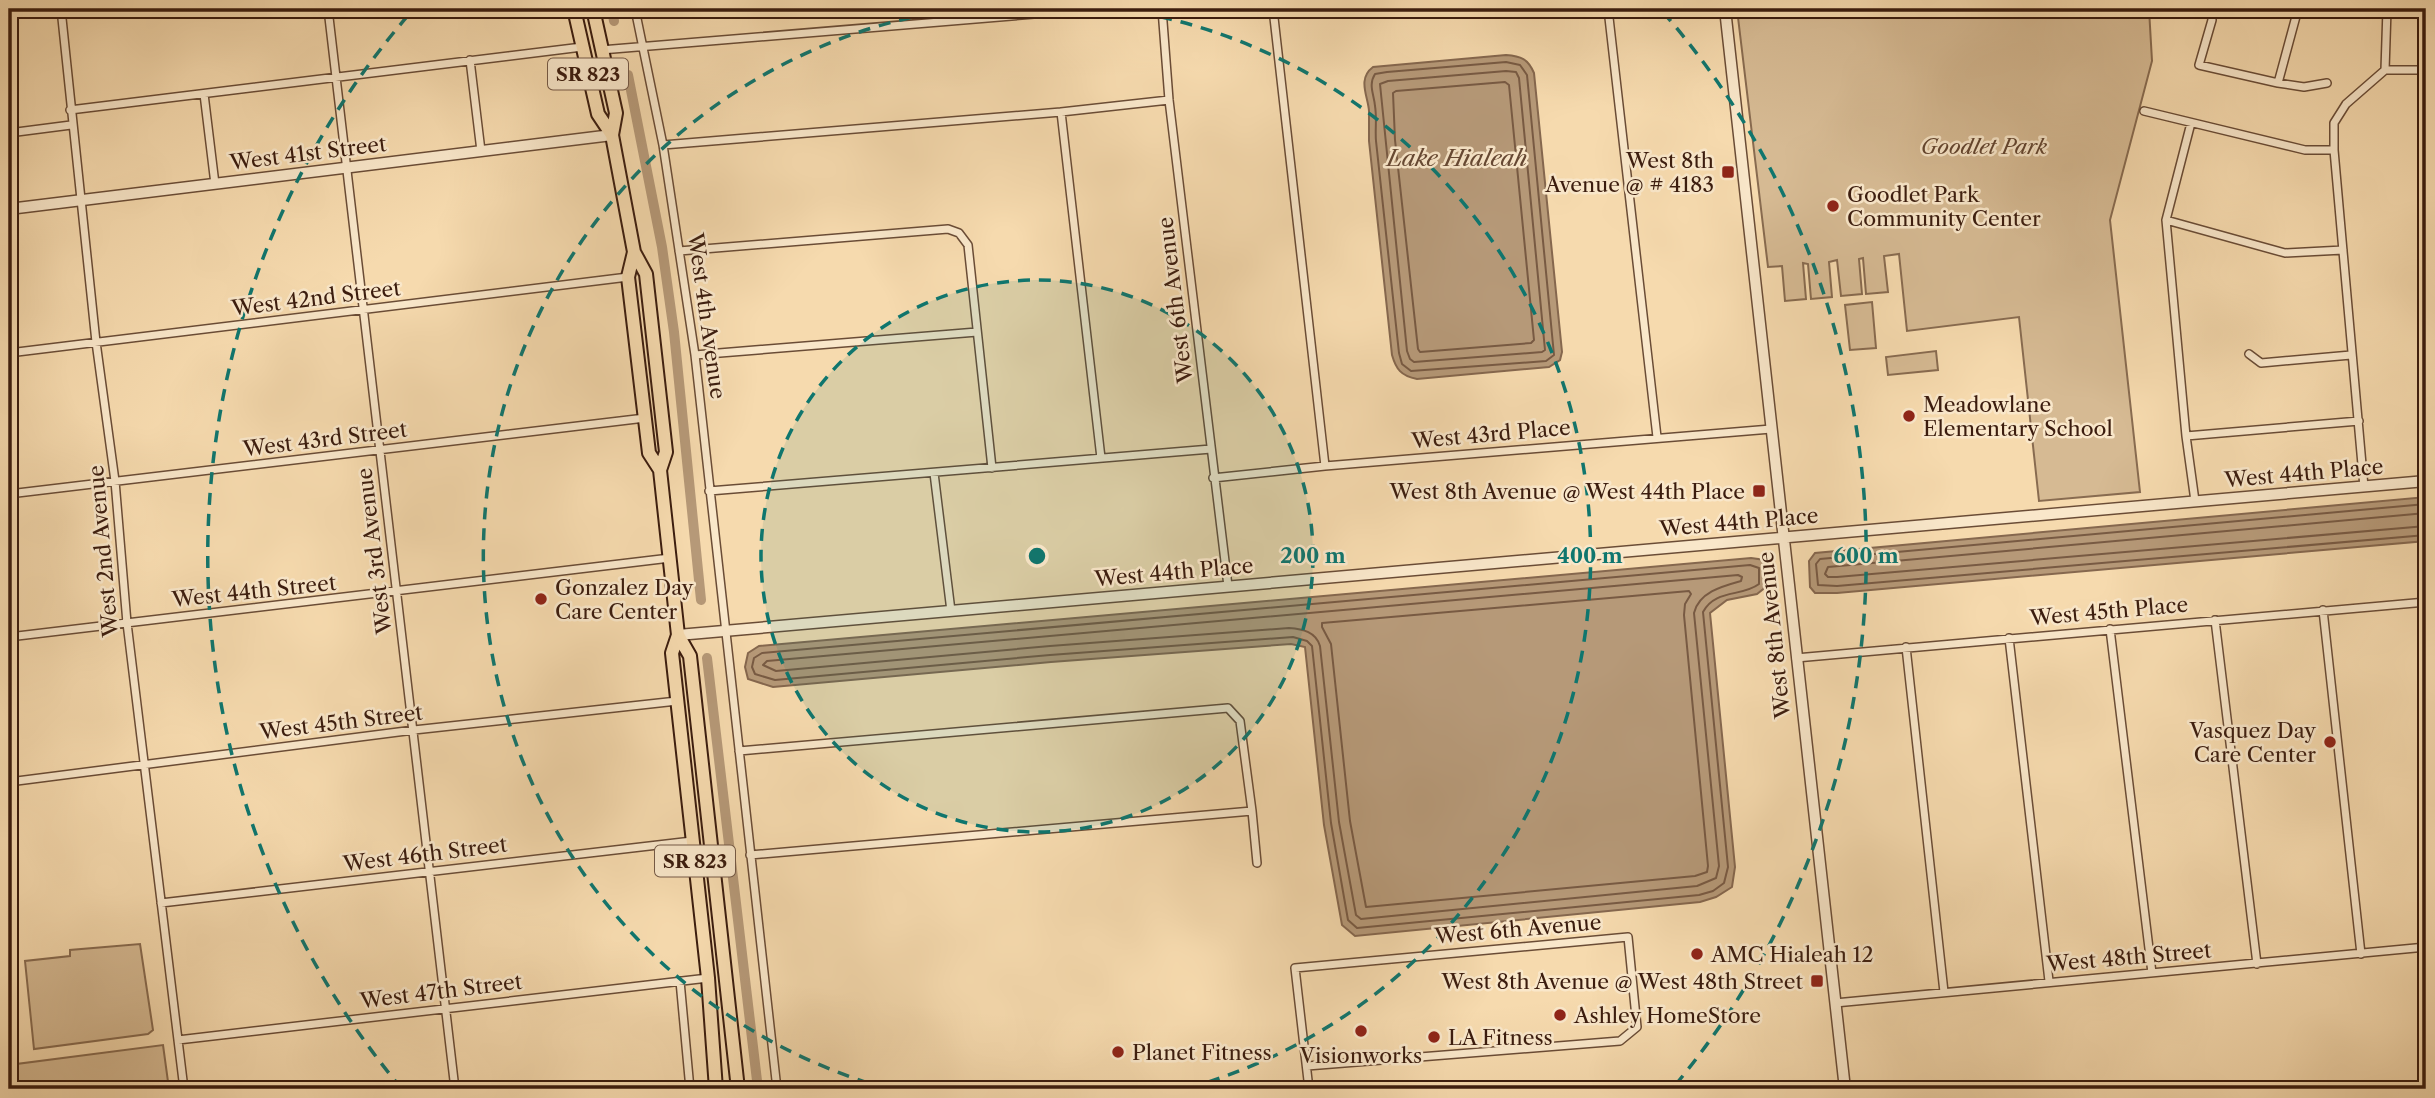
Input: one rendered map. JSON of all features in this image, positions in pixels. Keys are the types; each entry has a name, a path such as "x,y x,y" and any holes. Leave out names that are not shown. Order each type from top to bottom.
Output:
{"main road":[{"name":"SR 823","path":"574,9 599,118 612,135"},
{"name":"SR 823","path":"593,9 616,113 612,135 634,252 646,274 666,452 660,470 678,635 690,656 738,1089"},
{"name":"SR 823","path":"634,252 628,277 649,453 660,470"},
{"name":"SR 823","path":"678,635 672,653 708,978 716,1089"},
{"path":"692,841 706,849 713,861"},
{"path":"708,978 723,988 729,999"}],"street":[{"name":"West 2nd Avenue","path":"61,9 71,125 115,481 127,623 184,1089"},
{"name":"West 3rd Avenue","path":"328,9 455,1089"},
{"name":"West 4th Avenue","path":"635,9 663,145 695,355 777,1089"},
{"path":"601,50 1095,9"},
{"name":"West 6th Avenue","path":"1161,9 1169,100 1228,586"},
{"path":"1273,9 1325,466"},
{"path":"1608,9 1657,437"},
{"name":"West 8th Avenue","path":"1725,9 1845,1089"},
{"path":"2211,9 2212,20 2199,65 2304,87 2327,83"},
{"path":"2278,83 2298,9"},
{"path":"2385,70 2387,9"},
{"path":"70,110 582,47"},
{"path":"470,60 481,151"},
{"path":"2364,487 2334,150 2334,123 2346,104 2385,70 2426,70"},
{"path":"204,94 215,184"},
{"path":"663,145 1061,112 1169,100"},
{"path":"2144,111 2305,150 2334,150"},
{"path":"1061,112 1101,458"},
{"path":"2191,123 2166,220 2186,436 2195,501"},
{"path":"9,133 71,125"},
{"name":"West 41st Street","path":"9,209 612,135"},
{"path":"2166,220 2285,253 2343,250"},
{"path":"679,251 947,229 959,233 968,245 992,468"},
{"name":"West 42nd Street","path":"9,353 628,277"},
{"path":"695,355 977,332"},
{"path":"2249,354 2262,363 2351,355"},
{"name":"West 43rd Street","path":"9,494 645,418"},
{"path":"2186,436 2359,421"},
{"name":"West 43rd Place","path":"1213,478 1325,466 1771,429"},
{"path":"709,491 1211,449"},
{"path":"933,473 951,611"},
{"name":"West 44th Place","path":"678,635 2426,481"},
{"name":"West 44th Street","path":"9,637 395,593 670,558"},
{"name":"West 45th Place","path":"1796,658 2426,602"},
{"path":"2323,610 2361,954"},
{"path":"2215,620 2257,964"},
{"path":"2110,629 2152,973"},
{"path":"2009,638 2049,981"},
{"path":"1906,647 1944,992"},
{"name":"West 45th Street","path":"9,782 414,730 677,701"},
{"path":"739,751 1228,708 1240,721 1257,863"},
{"path":"750,855 1252,811"},
{"name":"West 46th Street","path":"161,903 692,841"},
{"name":"West 6th Avenue","path":"1307,1066 1620,1041 1636,1027 1628,937 1295,968 1309,1089"},
{"name":"West 48th Street","path":"1835,1003 2426,947"},
{"name":"West 47th Street","path":"178,1040 708,978"},
{"path":"680,981 690,1089"}],"green space":[{"name":"Goodlet Park","path":"1737,9 2149,9 2152,61 2110,220 2140,492 2039,501 2019,317 1907,331 1899,254 1884,256 1888,292 1866,294 1863,258 1859,259 1862,294 1841,296 1837,260 1829,262 1832,297 1811,299 1808,264 1803,263 1806,299 1785,301 1782,266 1768,267"},
{"path":"1872,302 1876,348 1850,350 1845,305"},
{"path":"1936,351 1938,370 1888,375 1886,357"},
{"path":"140,944 153,1030 148,1034 34,1049 25,961 70,956 70,950"},
{"path":"163,1045 169,1089 9,1089 9,1065"}],"water":[{"name":"Lake Hialeah","path":"1506,55 1523,59 1534,73 1562,352 1560,360 1549,367 1411,378 1400,371 1392,355 1369,141 1365,77 1373,67"},
{"path":"2426,497 2426,541 1837,593 1815,593 1810,587 1809,561 1815,553"},
{"path":"1751,558 1765,560 1767,586 1757,594 1727,600 1710,613 1735,867 1732,887 1716,897 1700,902 1355,936 1342,925 1324,825 1305,647 1291,644 1051,662 773,687 748,679 745,667 748,653 759,646"}],"waterway":[{"path":"612,9 614,21"},
{"path":"628,75 662,247 674,332 701,600"},
{"path":"707,658 758,1089"}],"place":[{"name":"West 8th Avenue @ # 4183","path":"1728,172"},
{"name":"Goodlet Park Community Center","path":"1833,206"},
{"name":"Meadowlane Elementary School","path":"1909,416"},
{"name":"West 8th Avenue @ West 44th Place","path":"1759,491"},
{"name":"Gonzalez Day Care Center","path":"541,599"},
{"name":"Vasquez Day Care Center","path":"2330,742"},
{"name":"AMC Hialeah 12","path":"1697,954"},
{"name":"West 8th Avenue @ West 48th Street","path":"1817,981"},
{"name":"Ashley HomeStore","path":"1560,1015"},
{"name":"Visionworks","path":"1361,1031"},
{"name":"LA Fitness","path":"1434,1037"},
{"name":"Planet Fitness","path":"1118,1052"}]}
